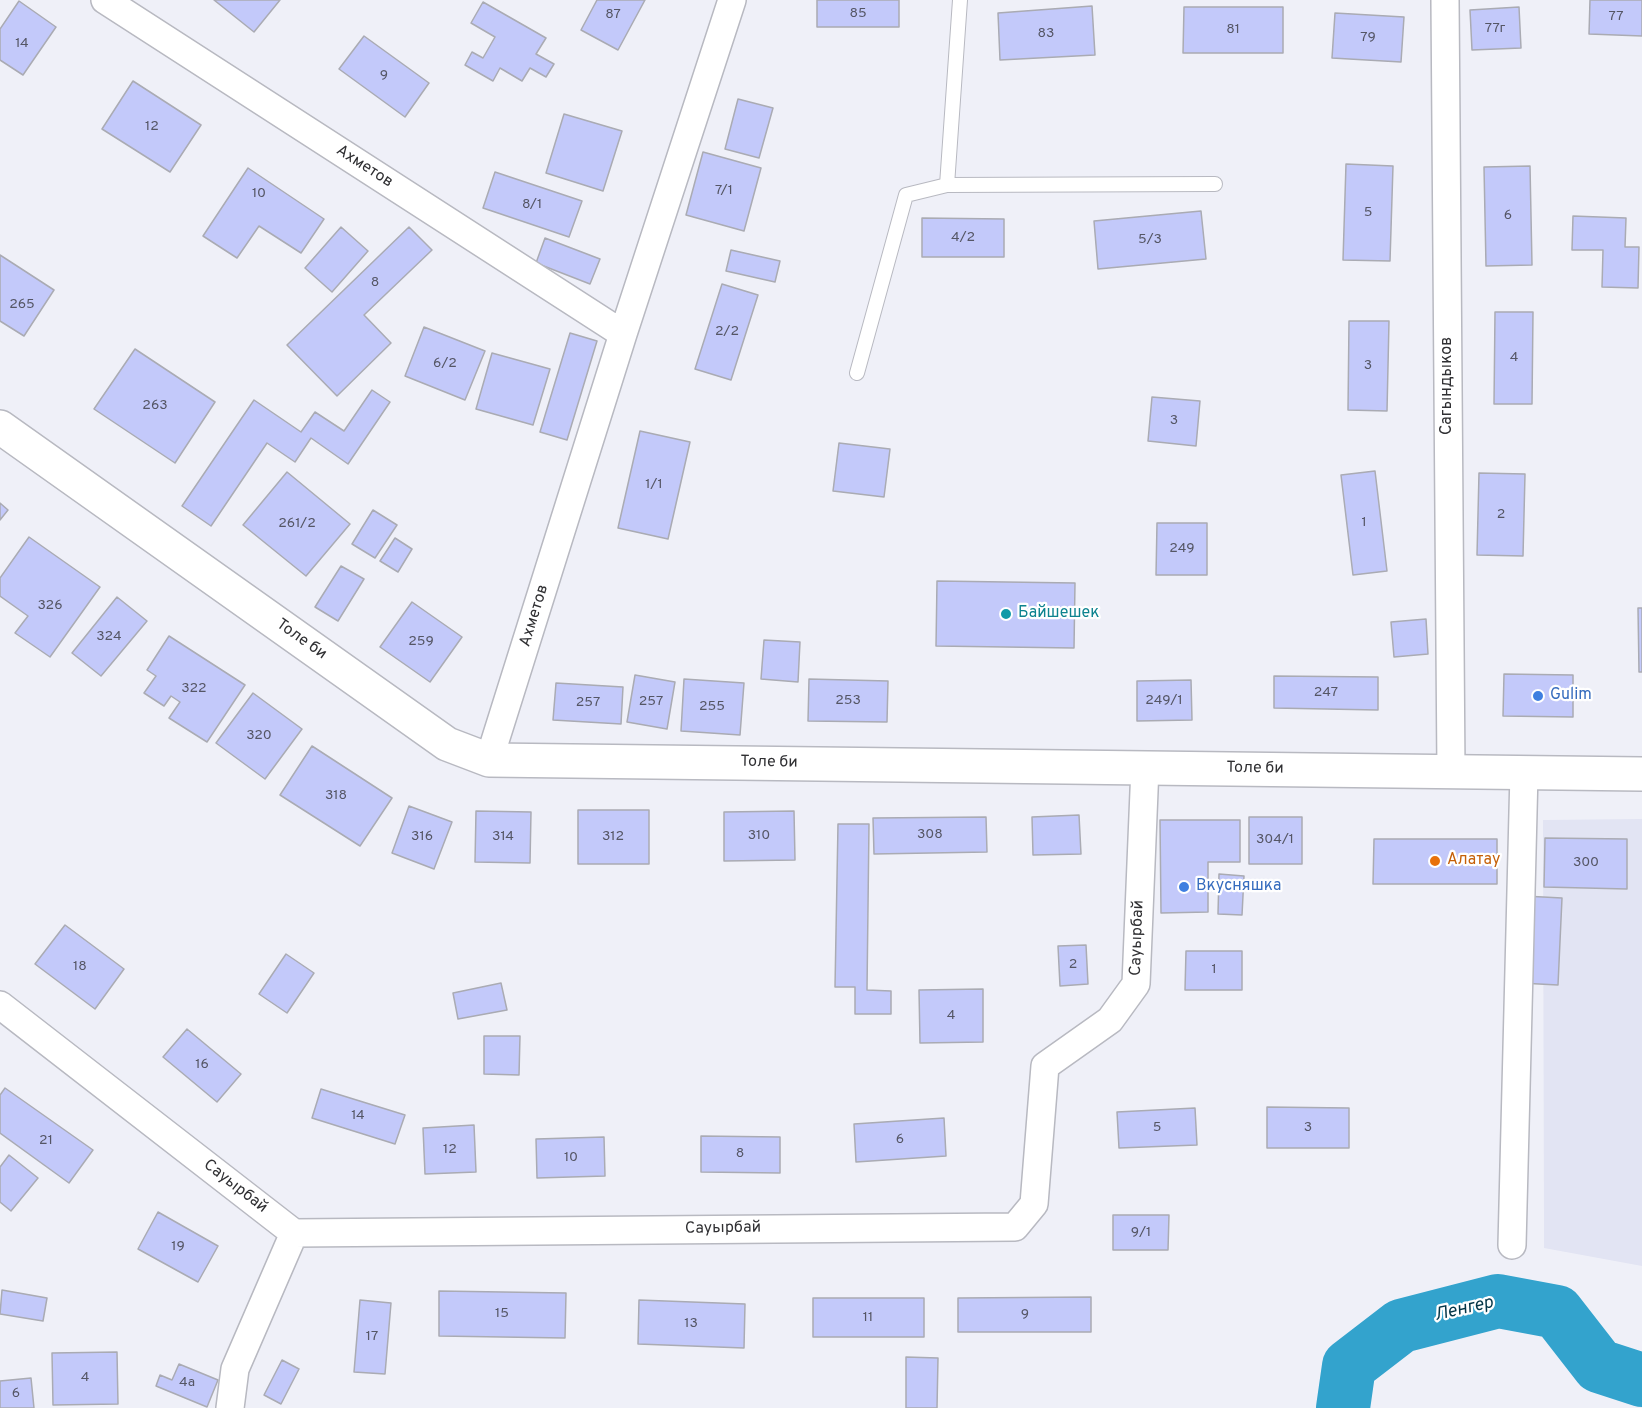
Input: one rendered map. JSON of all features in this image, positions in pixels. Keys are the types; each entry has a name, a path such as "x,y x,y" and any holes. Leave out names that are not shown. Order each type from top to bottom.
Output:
{"main road":[{"name":"Толе би","path":"0,427 447,744 489,760 1642,774"}],"street":[{"name":"Ахметов","path":"105,0 623,334"},
{"name":"Ахметов","path":"489,760 623,334 732,0"},
{"name":"Сагындыков","path":"1445,0 1451,772"},
{"name":"Сауырбай","path":"0,1005 294,1233 1015,1227 1034,1204 1045,1066 1110,1020 1136,984 1145,767"},
{"path":"1512,1245 1524,772"},
{"path":"230,1408 235,1369 294,1233"}],"lane":[{"path":"947,185 960,0"},
{"path":"857,373 906,195 947,185 1215,184"}],"shaded area":[{"path":"1642,819 1642,1266 1544,1248 1543,820"}],"building":[{"path":"214,0 280,0 254,32"},
{"path":"597,0 645,0 618,50 581,30"},
{"path":"817,0 899,0 899,27 817,27"},
{"path":"1590,0 1642,0 1642,36 1589,34"},
{"path":"19,1 56,27 23,75 0,60 0,29"},
{"path":"483,2 546,38 536,54 554,64 546,77 530,68 522,81 500,68 493,81 465,65 472,52 483,58 495,37 471,23"},
{"path":"1092,6 1095,55 1000,60 998,13"},
{"path":"1184,7 1283,7 1283,53 1183,53"},
{"path":"1519,7 1521,48 1472,50 1470,10"},
{"path":"1335,13 1404,17 1401,62 1332,58"},
{"path":"364,36 429,83 405,117 339,69"},
{"path":"133,81 201,125 170,172 102,129"},
{"path":"738,99 773,108 759,158 725,149"},
{"path":"564,114 622,131 603,191 546,173"},
{"path":"703,152 761,168 744,231 686,215"},
{"path":"1346,164 1393,166 1390,261 1343,260"},
{"path":"1530,166 1532,265 1486,266 1484,167"},
{"path":"248,168 324,219 301,253 259,226 237,258 203,236"},
{"path":"495,172 582,201 569,237 483,208"},
{"path":"1201,211 1206,259 1098,269 1094,221"},
{"path":"1573,216 1626,218 1625,247 1639,247 1638,288 1602,287 1603,250 1572,250"},
{"path":"922,218 1004,219 1004,257 922,257"},
{"path":"341,227 368,251 332,292 305,268"},
{"path":"409,227 432,250 364,315 391,343 337,396 287,345"},
{"path":"545,238 600,259 590,284 536,263"},
{"path":"731,250 780,261 775,282 726,271"},
{"path":"0,255 54,290 24,336 0,321"},
{"path":"722,284 758,295 731,380 695,369"},
{"path":"1495,312 1533,312 1532,404 1494,404"},
{"path":"1349,321 1389,321 1387,411 1348,410"},
{"path":"424,327 485,351 465,400 405,376"},
{"path":"570,333 597,341 567,440 540,432"},
{"path":"135,349 215,402 175,463 94,409"},
{"path":"492,353 550,369 533,425 476,409"},
{"path":"372,390 390,402 348,464 311,438 295,462 267,443 211,526 182,506 254,400 301,432 315,412 344,431"},
{"path":"1152,397 1200,401 1196,446 1148,441"},
{"path":"640,431 690,442 668,539 618,528"},
{"path":"839,443 890,449 884,497 833,491"},
{"path":"1375,471 1387,571 1353,575 1341,475"},
{"path":"287,472 350,524 306,576 243,525"},
{"path":"1479,473 1525,474 1523,556 1477,555"},
{"path":"0,503 8,510 0,520"},
{"path":"373,510 397,525 375,558 352,544"},
{"path":"1157,523 1207,523 1207,575 1156,575"},
{"path":"29,537 100,587 50,657 15,633 28,616 0,596 0,578"},
{"path":"395,538 412,549 398,572 380,561"},
{"path":"341,566 364,579 338,621 315,607"},
{"name":"Байшешек","path":"937,581 1075,583 1074,648 936,646"},
{"path":"117,597 147,621 101,676 72,653"},
{"path":"412,602 462,637 430,682 380,647"},
{"path":"1638,608 1642,608 1642,672 1639,672"},
{"path":"1426,619 1428,654 1394,657 1391,622"},
{"path":"169,636 245,685 207,742 169,718 180,702 171,696 164,706 144,693 156,676 147,670"},
{"path":"764,640 800,642 798,682 761,679"},
{"name":"Gulim","path":"1504,674 1573,675 1573,717 1503,716"},
{"path":"635,675 675,682 667,729 627,722"},
{"path":"1274,676 1378,677 1378,710 1274,708"},
{"path":"684,679 744,683 740,735 681,731"},
{"path":"809,679 888,681 887,722 808,721"},
{"path":"1191,680 1192,720 1137,721 1137,681"},
{"path":"556,683 623,687 621,724 553,720"},
{"path":"253,693 302,729 265,779 216,743"},
{"path":"312,746 392,798 360,846 280,795"},
{"path":"409,806 452,822 434,869 392,853"},
{"path":"578,810 649,810 649,864 578,864"},
{"path":"476,811 531,812 530,863 475,862"},
{"path":"794,811 795,860 724,861 724,812"},
{"path":"1079,815 1081,854 1033,855 1032,817"},
{"path":"986,817 987,852 874,854 873,818"},
{"path":"1249,817 1302,817 1302,864 1249,864"},
{"name":"Вкусняшка","path":"1160,820 1240,820 1240,862 1208,862 1208,912 1161,913"},
{"path":"838,824 869,824 867,990 891,991 891,1014 855,1014 855,987 835,987"},
{"path":"1545,838 1627,839 1627,889 1544,887"},
{"name":"Алатау","path":"1374,839 1497,839 1497,884 1373,884"},
{"path":"1219,874 1244,876 1242,915 1218,914"},
{"path":"1524,896 1562,898 1558,985 1520,983"},
{"path":"65,925 124,969 95,1009 35,964"},
{"path":"1086,945 1088,984 1060,986 1058,946"},
{"path":"1186,951 1242,951 1242,990 1185,990"},
{"path":"286,954 314,973 287,1013 259,994"},
{"path":"501,983 507,1010 458,1019 453,993"},
{"path":"983,989 983,1042 920,1043 919,990"},
{"path":"187,1029 241,1074 217,1102 163,1057"},
{"path":"484,1036 520,1036 519,1075 484,1074"},
{"path":"5,1088 93,1150 69,1183 0,1133 0,1095"},
{"path":"321,1089 405,1115 395,1144 312,1118"},
{"path":"1267,1107 1349,1108 1349,1148 1267,1148"},
{"path":"1195,1108 1197,1145 1119,1148 1117,1112"},
{"path":"944,1118 946,1156 856,1162 854,1124"},
{"path":"474,1125 476,1172 425,1174 423,1128"},
{"path":"701,1136 780,1137 780,1173 701,1172"},
{"path":"604,1137 605,1176 537,1178 536,1139"},
{"path":"9,1155 38,1178 11,1211 0,1202 0,1167"},
{"path":"158,1212 218,1246 198,1282 138,1249"},
{"path":"1113,1215 1169,1215 1168,1250 1113,1250"},
{"path":"2,1290 47,1298 43,1321 0,1314"},
{"path":"439,1291 566,1293 565,1338 439,1336"},
{"path":"1091,1297 1091,1332 958,1332 958,1298"},
{"path":"813,1298 924,1298 924,1337 813,1337"},
{"path":"360,1300 391,1303 385,1374 354,1372"},
{"path":"639,1300 745,1304 744,1348 638,1344"},
{"path":"117,1352 118,1404 53,1405 52,1353"},
{"path":"906,1357 938,1358 937,1408 906,1408"},
{"path":"282,1360 299,1369 281,1404 264,1395"},
{"path":"179,1364 218,1380 207,1407 156,1386 160,1375 172,1380"},
{"path":"31,1378 34,1408 0,1408 0,1381"}],"waterway":[{"name":"Ленгер","path":"1343,1408 1349,1366 1401,1326 1498,1301 1557,1312 1599,1366 1642,1380"}],"place":[{"name":"Байшешек","path":"1006,614"},
{"name":"Gulim","path":"1538,696"},
{"name":"Алатау","path":"1435,861"},
{"name":"Вкусняшка","path":"1184,887"}]}
